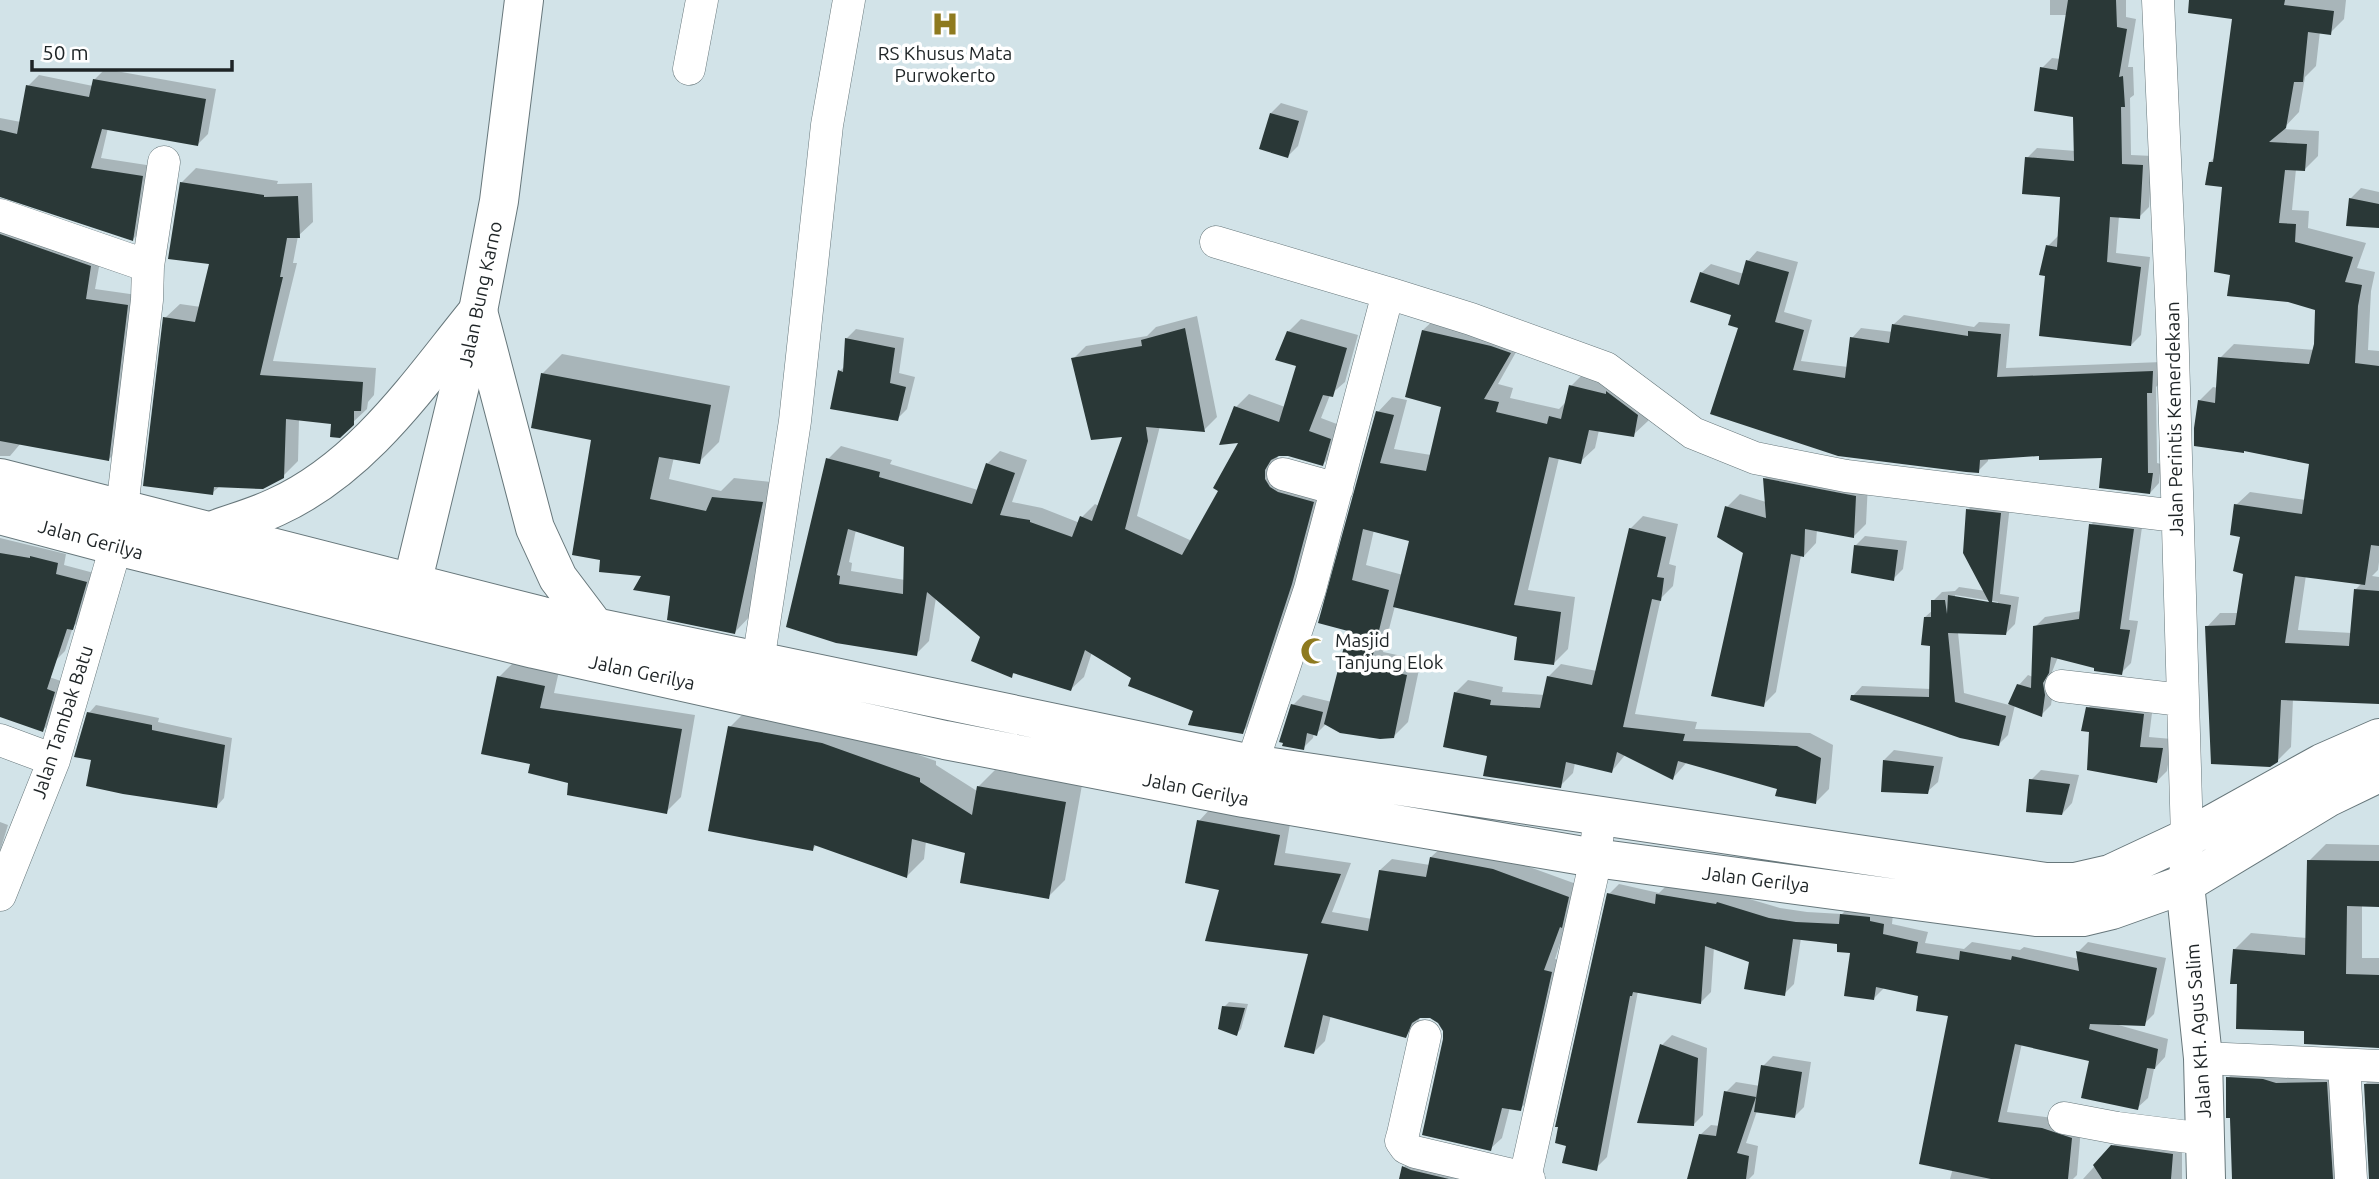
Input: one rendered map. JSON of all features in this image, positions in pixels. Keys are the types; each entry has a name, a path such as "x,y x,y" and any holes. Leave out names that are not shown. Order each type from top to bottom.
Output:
{"main road":[{"name":"Jalan Bung Karno","path":"412,584 478,311 499,201 524,0"},
{"path":"211,531 277,507 327,477 378,433 478,311"},
{"path":"478,311 535,528 558,578 594,627"},
{"name":"Jalan Gerilya","path":"0,478 412,584 538,632 594,627 1252,764 2046,882 2075,882 2110,874 2187,838 2322,762 2379,738"},
{"name":"Jalan Gerilya","path":"0,515 116,546 538,632 946,740 1244,798 1595,858 2060,919 2112,910 2185,884 2329,797 2379,774"},
{"name":"Jalan KH. Agus Salim","path":"2185,884 2203,1058 2206,1179"}],"street":[{"path":"689,69 702,0"},
{"path":"758,662 795,421 827,125 849,0"},
{"name":"Jalan Perintis Kemerdekaan","path":"2158,0 2172,319 2187,838 2185,884"},
{"path":"121,508 147,300 148,267 164,162"},
{"path":"0,215 148,267"},
{"path":"1216,242 1471,319 1606,368 1693,433 1755,458 1846,476 2176,516"},
{"path":"1252,764 1310,589 1388,293"},
{"path":"1283,474 1337,489"},
{"name":"Jalan Tambak Batu","path":"0,895 54,760 116,546"},
{"path":"2061,686 2182,700"},
{"path":"0,740 54,760"},
{"path":"1425,1036 1401,1141 1406,1148 1527,1178 1595,858 1600,815"},
{"path":"2203,1058 2379,1066"},
{"path":"2344,1065 2351,1179"},
{"path":"2064,1118 2205,1139"}],"building":[{"path":"2068,0 2116,0 2117,27 2127,29 2119,77 2123,76 2125,107 2121,107 2122,164 2143,165 2140,219 2110,217 2107,262 2141,267 2131,346 2039,336 2045,276 2039,275 2046,245 2057,247 2060,197 2022,194 2025,157 2074,161 2073,117 2034,111 2040,67 2057,70"},
{"path":"2189,0 2285,0 2284,5 2334,11 2331,35 2308,32 2303,82 2294,82 2286,128 2269,142 2307,144 2305,171 2285,170 2279,223 2296,224 2295,242 2353,257 2345,282 2362,285 2358,306 2355,363 2379,366 2379,546 2371,545 2365,585 2295,576 2285,643 2349,646 2354,589 2379,591 2379,704 2281,700 2278,762 2270,767 2211,764 2205,626 2235,625 2243,574 2233,571 2240,537 2230,535 2234,504 2302,514 2309,464 2244,451 2194,446 2194,428 2198,400 2215,403 2218,357 2309,364 2314,344 2315,310 2288,302 2227,296 2230,275 2214,272 2222,187 2205,185 2209,162 2213,162 2232,19 2188,13"},
{"path":"93,79 206,99 198,146 102,129 91,168 143,176 133,241 0,197 0,130 17,134 26,85 89,97"},
{"path":"1270,113 1299,121 1288,158 1259,149"},
{"path":"180,182 264,197 298,196 300,238 287,238 280,277 283,277 260,375 363,382 361,411 354,411 354,425 340,438 330,437 331,424 286,419 284,478 263,489 214,487 213,495 143,486 163,317 195,322 209,264 168,259"},
{"path":"2349,198 2379,204 2379,228 2346,226"},
{"path":"0,234 91,266 86,299 128,305 109,461 0,441"},
{"path":"1746,260 1789,272 1775,322 1804,330 1793,370 1845,378 1850,337 1889,343 1892,324 1968,336 1968,331 2001,334 1997,377 2153,371 2152,393 2147,393 2148,473 2153,473 2150,494 2099,488 2102,458 2039,460 2039,456 1980,460 1979,473 1966,472 1838,456 1710,414 1738,328 1728,325 1731,315 1690,302 1700,272 1739,285"},
{"path":"1185,328 1205,432 1146,427 1148,441 1125,529 1182,555 1218,491 1213,488 1238,443 1219,445 1234,406 1279,422 1296,366 1275,360 1287,331 1347,348 1333,397 1323,395 1309,431 1331,439 1323,466 1279,456 1271,460 1265,470 1265,479 1270,487 1278,492 1314,502 1292,584 1243,734 1188,725 1193,711 1128,686 1131,678 1085,650 1071,691 1013,673 1012,678 971,661 980,637 927,592 917,656 836,643 786,627 826,458 880,472 879,477 972,504 986,463 1015,473 1000,515 1030,520 1072,537 1080,516 1092,521 1122,437 1091,440 1071,358 1142,346 1141,340","holes":["848,529 904,547 903,594 839,584 840,576 837,575"]},
{"path":"1422,330 1511,353 1484,399 1499,402 1496,412 1547,424 1549,416 1561,419 1569,385 1606,394 1606,391 1638,415 1634,437 1589,430 1581,464 1549,457 1514,605 1561,612 1554,665 1514,660 1517,637 1393,607 1409,541 1363,529 1352,580 1389,590 1370,667 1407,675 1394,738 1380,739 1340,733 1324,724 1348,631 1318,623 1376,411 1394,415 1380,463 1426,471 1441,407 1405,397"},
{"path":"845,338 895,348 890,383 906,387 898,421 830,409 838,370 843,372"},
{"path":"541,373 711,405 700,464 659,457 650,499 706,511 712,497 763,502 735,634 667,620 670,596 633,590 641,576 599,572 600,560 572,555 591,440 531,428"},
{"path":"1763,478 1856,496 1854,538 1805,529 1804,557 1791,554 1764,707 1711,696 1743,553 1717,537 1725,506 1766,518"},
{"path":"1966,509 2001,513 1992,602 2011,605 2006,635 1948,633 1955,702 2006,716 1999,746 1960,738 1850,700 1851,695 1929,697 1930,646 1921,645 1924,617 1931,617 1931,600 1945,600 1947,614 1948,595 1989,602 1963,553"},
{"path":"2089,524 2134,529 2120,629 2130,630 2122,675 2094,671 2094,668 2051,657 2049,673 2043,683 2045,695 2042,717 2008,704 2017,684 2031,688 2033,626 2079,619"},
{"path":"1629,528 1666,537 1657,577 1664,578 1661,601 1652,599 1623,727 1685,734 1683,741 1797,746 1821,758 1816,804 1775,796 1777,789 1678,761 1673,780 1617,752 1612,773 1566,762 1561,788 1483,776 1487,756 1443,747 1454,692 1491,700 1490,705 1540,708 1547,676 1592,685"},
{"path":"1854,545 1898,550 1894,581 1851,573"},
{"path":"0,553 30,556 58,563 56,574 87,582 73,630 67,629 47,689 55,692 43,732 0,717"},
{"path":"497,676 545,686 540,708 682,729 667,814 567,795 568,783 528,773 530,764 481,754"},
{"path":"1291,704 1323,712 1317,736 1307,733 1304,750 1282,746 1283,743 1279,742"},
{"path":"2086,707 2144,714 2140,747 2163,748 2157,783 2087,770 2089,732 2081,731"},
{"path":"87,712 152,725 152,730 225,745 217,808 86,786 91,760 74,757"},
{"path":"728,726 822,743 920,778 920,782 972,815 977,786 1066,802 1049,899 960,883 965,853 912,839 907,878 814,845 813,851 708,831"},
{"path":"1883,760 1934,766 1928,794 1881,792"},
{"path":"2029,779 2070,784 2062,815 2026,812"},
{"path":"1197,820 1280,835 1274,865 1341,874 1321,923 1368,931 1379,870 1426,877 1430,857 1493,869 1569,897 1562,928 1560,927 1544,970 1552,972 1521,1111 1502,1108 1491,1151 1422,1135 1443,1039 1443,1031 1438,1023 1430,1018 1420,1018 1412,1023 1406,1038 1323,1015 1314,1054 1284,1047 1308,954 1205,941 1219,890 1185,883"},
{"path":"2307,860 2379,861 2379,907 2347,906 2346,974 2379,975 2379,1048 2304,1044 2304,1031 2236,1029 2237,984 2230,984 2233,949 2305,955"},
{"path":"1607,893 1655,904 1656,894 1716,904 1717,902 1769,918 1796,922 1839,924 1840,914 1870,917 1870,921 1884,924 1883,934 1918,942 1916,953 1959,960 1960,951 2011,960 2012,956 2079,971 2076,951 2157,968 2145,1026 2090,1024 2089,1029 2158,1049 2155,1069 2147,1068 2138,1110 2081,1098 2089,1061 2015,1044 1998,1122 2042,1128 2072,1138 2068,1179 1991,1179 1919,1164 1948,1016 1916,1011 1918,996 1876,987 1874,1000 1844,996 1850,953 1837,952 1837,944 1793,939 1785,996 1744,989 1749,962 1705,946 1701,1004 1633,992 1630,996 1597,1171 1562,1163 1566,1146 1555,1143 1558,1127 1555,1127"},
{"path":"1222,1006 1245,1008 1237,1036 1218,1029"},
{"path":"1660,1044 1698,1058 1694,1126 1637,1123"},
{"path":"1761,1065 1802,1072 1795,1118 1754,1112"},
{"path":"2226,1077 2263,1079 2276,1083 2327,1082 2333,1179 2232,1179 2230,1118 2226,1118"},
{"path":"2364,1084 2379,1084 2379,1179 2369,1179"},
{"path":"1724,1091 1756,1097 1737,1153 1749,1156 1746,1179 1687,1179 1699,1134 1716,1136"},
{"path":"2111,1145 2173,1154 2171,1179 2102,1179 2093,1165"},
{"path":"1402,1166 1411,1170 1449,1179 1399,1179"}],"place":[{"name":"RS Khusus Mata Purwokerto","path":"945,24"},
{"name":"Masjid Tanjung Elok","path":"1314,651"}]}
